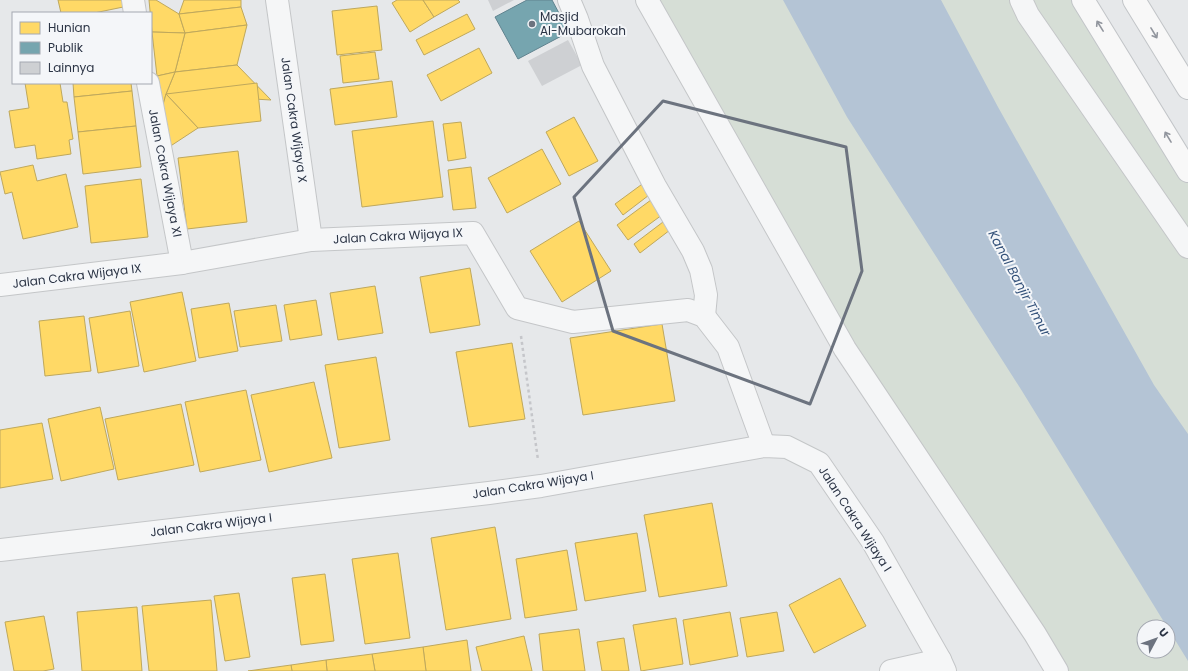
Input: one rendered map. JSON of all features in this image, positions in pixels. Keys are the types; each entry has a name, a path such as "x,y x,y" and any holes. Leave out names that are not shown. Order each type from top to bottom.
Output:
{"main road":[{"path":"1083,0 1188,171"},
{"path":"1137,1 1188,88"}],"street":[{"path":"132,0 135,12"},
{"name":"Jalan Cakra Wijaya X","path":"276,0 311,240"},
{"path":"569,0 593,66 655,186 693,251 702,270 706,295 704,316"},
{"path":"647,0 845,349 1035,634 1057,671"},
{"path":"1021,0 1028,15 1188,247"},
{"name":"Jalan Cakra Wijaya XI","path":"148,84 182,262"},
{"name":"Jalan Cakra Wijaya IX","path":"0,285 182,262 311,240 472,233 517,308"},
{"path":"517,308 573,322 688,310 704,316 728,347 764,446"},
{"name":"Jalan Cakra Wijaya I","path":"0,550 541,486 764,446 787,447 820,463 873,542 942,666"},
{"path":"891,671 942,666"}],"path":[{"path":"517,308 541,486"}],"highlighted area":[{"path":"663,101 846,147 862,271 810,404 613,331 574,197"}],"shaded area":[{"path":"647,0 1083,0 1188,171 1188,671 1053,671 743,170"}],"water":[{"name":"Kanal Banjir Timur","path":"783,0 941,0 998,107 1154,385 1188,434 1188,661 1176,641 1176,619 1162,619 1022,391 847,117"}],"building: Hunian":[{"path":"58,0 132,0 133,5 99,12 61,12"},
{"path":"149,0 156,0 179,14 185,33 152,32 152,12 150,12"},
{"path":"184,0 241,0 241,7 179,14"},
{"path":"397,0 423,0 434,17 410,32 392,3"},
{"path":"423,0 458,0 460,2 434,17"},
{"path":"377,6 382,50 337,55 332,11"},
{"path":"241,7 247,25 185,33 179,14"},
{"path":"467,14 475,29 424,55 416,40"},
{"path":"247,25 237,65 175,72 185,33"},
{"path":"152,32 185,33 175,72 157,76"},
{"path":"479,48 492,73 441,101 427,75"},
{"path":"375,52 379,79 343,83 340,56"},
{"path":"237,65 271,100 166,94 175,72"},
{"path":"175,72 166,94 161,112 157,76"},
{"path":"392,81 397,117 335,125 330,89"},
{"path":"257,83 261,121 198,128 166,94"},
{"path":"25,84 60,84 63,102 67,102 73,139 69,140 71,154 37,159 35,145 15,148 9,111 29,108"},
{"path":"73,84 131,84 132,91 74,97"},
{"path":"132,91 136,126 78,132 74,97"},
{"path":"166,94 198,128 166,149 161,112"},
{"path":"574,117 598,161 569,176 546,132"},
{"path":"433,121 443,197 362,207 352,131"},
{"path":"461,122 466,158 448,161 443,124"},
{"path":"136,126 141,167 83,174 78,132"},
{"path":"542,149 561,184 507,213 488,178"},
{"path":"238,151 247,222 187,229 178,158"},
{"path":"33,165 37,181 66,174 78,227 23,239 12,192 5,194 0,172"},
{"path":"471,167 476,208 453,210 448,170"},
{"path":"141,179 148,237 91,243 85,186"},
{"path":"645,182 653,192 623,215 615,204"},
{"path":"655,197 666,212 628,240 617,225"},
{"path":"579,221 611,271 562,302 530,251"},
{"path":"663,222 670,230 640,253 634,244"},
{"path":"470,268 480,325 430,333 420,277"},
{"path":"375,286 383,333 338,340 330,293"},
{"path":"182,292 196,361 144,372 130,302"},
{"path":"316,300 322,335 290,340 284,305"},
{"path":"229,303 238,351 199,358 191,309"},
{"path":"276,305 282,341 240,347 234,311"},
{"path":"130,311 139,366 98,373 89,318"},
{"path":"84,316 91,371 45,376 39,321"},
{"path":"662,324 675,401 583,415 570,338"},
{"path":"512,343 525,419 469,427 456,352"},
{"path":"376,357 390,440 339,448 325,365"},
{"path":"314,382 332,458 269,472 251,395"},
{"path":"246,390 261,460 200,472 185,402"},
{"path":"181,404 194,465 118,480 105,419"},
{"path":"100,407 114,469 61,481 48,419"},
{"path":"42,423 53,479 0,488 0,430"},
{"path":"712,503 727,586 659,597 644,515"},
{"path":"495,527 511,619 446,630 431,538"},
{"path":"637,533 646,591 585,601 575,543"},
{"path":"567,550 577,610 525,618 516,559"},
{"path":"398,553 410,638 365,644 352,559"},
{"path":"325,574 334,641 301,645 292,578"},
{"path":"840,578 866,626 814,653 789,605"},
{"path":"239,593 250,657 225,661 214,596"},
{"path":"211,600 217,671 149,671 142,606"},
{"path":"137,607 142,671 82,671 77,612"},
{"path":"730,612 738,656 690,665 683,620"},
{"path":"777,612 784,651 747,657 740,618"},
{"path":"44,616 54,669 43,671 14,671 5,622"},
{"path":"676,618 683,664 641,671 633,625"},
{"path":"579,629 585,671 543,671 539,634"},
{"path":"524,636 532,671 482,671 476,647"},
{"path":"624,638 629,671 602,671 597,642"},
{"path":"467,640 471,671 426,671 423,647"},
{"path":"423,647 426,671 375,671 372,654"},
{"path":"372,654 375,671 327,671 326,660"},
{"path":"326,660 327,671 292,671 291,665"},
{"path":"291,665 292,671 248,671"}],"building: Publik":[{"name":"Masjid Al-Mubarokah","path":"527,0 552,0 569,32 518,59 495,17"}],"building: Lainnya":[{"path":"488,0 514,0 493,11"},
{"path":"568,40 582,65 542,86 528,61"}],"place":[{"name":"Masjid Al-Mubarokah","path":"532,24"}]}
